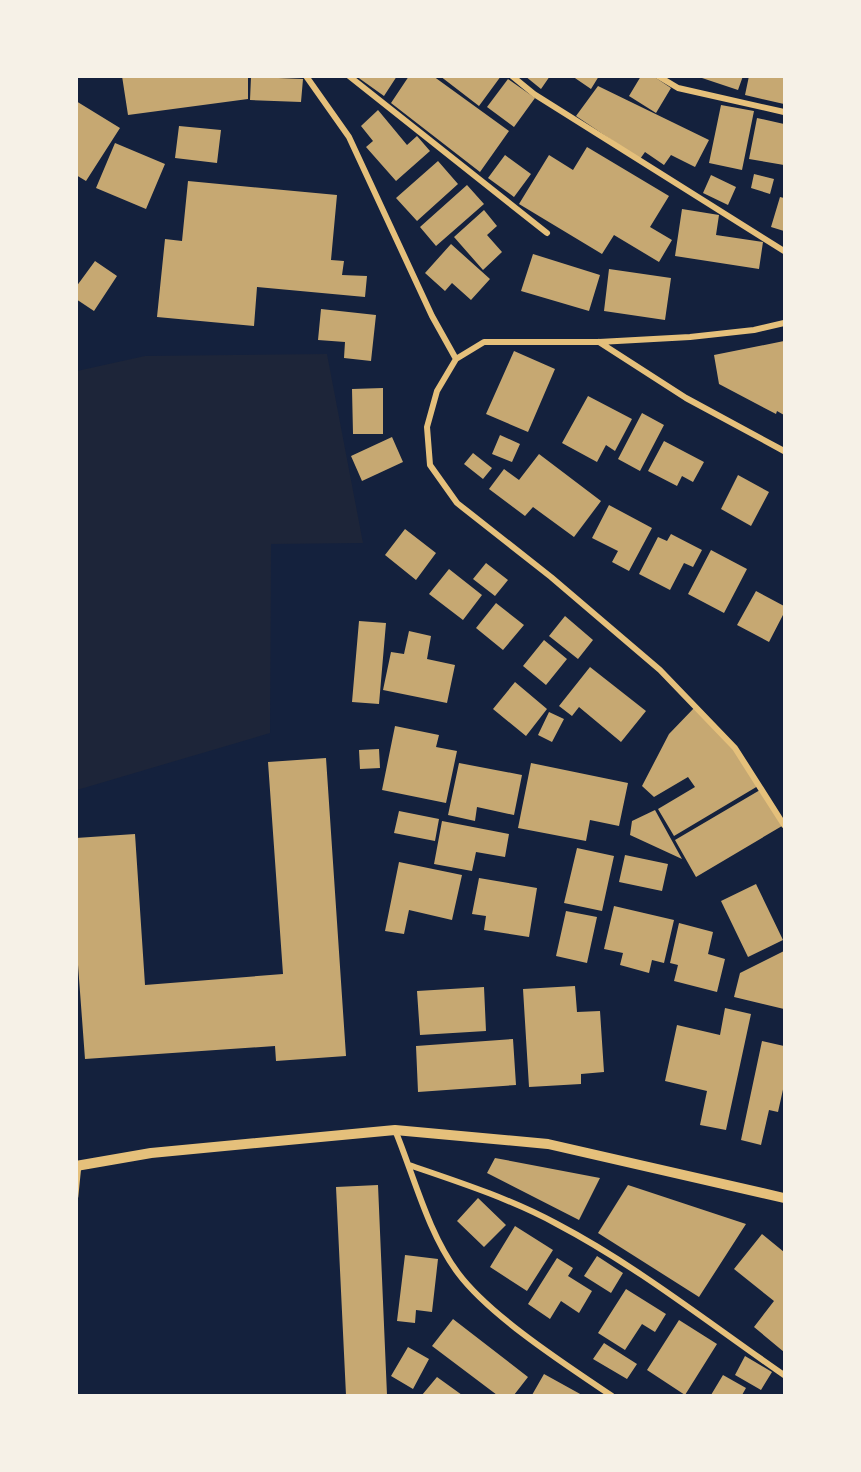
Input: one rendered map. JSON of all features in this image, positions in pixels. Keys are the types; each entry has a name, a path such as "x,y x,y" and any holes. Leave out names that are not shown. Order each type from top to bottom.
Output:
{"street":[{"path":"306,76 349,137 432,316 456,359"},
{"path":"349,76 547,232"},
{"path":"512,76 534,94 784,252"},
{"path":"658,76 678,88 784,112"},
{"path":"784,323 743,331 600,342 535,340 484,342 456,359 437,392 427,427 429,465 457,503 551,577 660,670 735,748 784,825"},
{"path":"600,342 686,398 784,452"},
{"path":"395,1130 435,1231 458,1273 497,1312 612,1395"},
{"path":"78,1166 151,1153 395,1130 548,1144 784,1198"},
{"path":"409,1166 467,1184 557,1223 639,1275 784,1375"}],"lane":[{"path":"76,1197 78,1166"}],"shaded area":[{"path":"327,354 363,543 271,544 270,733 77,790 77,371 145,356"}],"building":[{"path":"122,76 248,76 248,99 128,115"},
{"path":"356,76 397,76 384,96"},
{"path":"409,76 433,76 509,131 480,172 391,103"},
{"path":"440,76 501,76 479,106"},
{"path":"525,76 550,76 541,89"},
{"path":"572,76 599,76 591,89"},
{"path":"641,76 653,76 671,88 656,113 629,96"},
{"path":"696,76 743,76 738,90"},
{"path":"749,76 784,76 784,104 745,95"},
{"path":"251,77 303,79 301,102 250,100"},
{"path":"508,79 535,98 514,127 487,107"},
{"path":"598,86 709,140 695,167 671,155 664,165 645,152 640,159 576,116"},
{"path":"76,101 120,128 86,181 76,175"},
{"path":"721,105 754,111 742,170 709,163"},
{"path":"378,110 407,145 417,136 430,151 396,181 366,147 373,141 361,126"},
{"path":"757,118 784,124 784,165 749,159"},
{"path":"179,126 221,130 217,163 175,158"},
{"path":"115,143 165,164 146,209 96,188"},
{"path":"587,147 669,196 650,227 672,240 659,262 614,235 602,254 519,204 549,155 573,170"},
{"path":"505,155 531,174 514,197 488,178"},
{"path":"438,161 458,184 417,221 396,198"},
{"path":"754,174 774,179 770,194 751,188"},
{"path":"711,175 736,187 728,205 703,193"},
{"path":"188,181 337,195 331,260 344,261 342,275 367,276 365,297 257,287 254,326 157,317 165,239 182,241"},
{"path":"467,185 484,204 436,246 420,227"},
{"path":"780,197 784,198 784,231 771,227"},
{"path":"682,209 719,215 716,235 763,242 759,269 675,256"},
{"path":"484,210 497,226 487,235 502,252 483,270 454,237"},
{"path":"451,244 490,279 471,300 452,283 445,291 425,273"},
{"path":"533,254 600,275 589,311 521,291"},
{"path":"95,261 117,276 94,311 76,299 76,287"},
{"path":"609,269 671,278 665,320 604,311"},
{"path":"321,309 376,315 371,361 344,358 345,342 318,340"},
{"path":"784,341 784,415 777,411 776,414 719,384 714,355"},
{"path":"514,351 555,369 528,432 486,414"},
{"path":"383,388 383,434 353,434 352,389"},
{"path":"588,396 632,419 615,451 606,445 597,462 562,443"},
{"path":"642,413 664,425 640,471 618,459"},
{"path":"500,435 520,444 512,462 492,454"},
{"path":"392,437 403,462 362,481 351,456"},
{"path":"664,441 704,462 693,482 682,476 677,486 648,471"},
{"path":"473,453 492,468 483,479 464,464"},
{"path":"539,454 601,501 574,537 533,507 525,516 489,489 504,469 519,480"},
{"path":"738,475 769,492 751,526 721,509"},
{"path":"609,505 652,528 629,571 612,562 618,551 592,538"},
{"path":"405,529 436,553 416,580 385,555"},
{"path":"671,534 702,550 693,567 684,563 670,590 639,574 658,537 667,541"},
{"path":"711,550 747,569 724,613 688,594"},
{"path":"486,563 508,580 495,596 473,579"},
{"path":"449,569 482,595 463,620 429,594"},
{"path":"756,591 784,606 784,613 769,642 737,625"},
{"path":"496,603 524,625 503,650 476,628"},
{"path":"565,616 593,640 578,659 549,636"},
{"path":"359,621 386,623 379,704 352,702"},
{"path":"409,631 431,636 427,659 455,665 447,703 383,690 391,652 404,654"},
{"path":"544,640 567,659 546,685 523,666"},
{"path":"590,667 646,711 621,742 579,707 572,716 559,706"},
{"path":"515,682 547,709 526,736 493,709"},
{"path":"695,707 735,748 758,786 674,836 658,809 695,787 688,777 654,797 642,786 669,734"},
{"path":"549,712 564,719 552,742 538,735"},
{"path":"395,726 439,735 436,747 457,751 446,803 382,790"},
{"path":"379,749 380,768 360,769 359,750"},
{"path":"326,758 346,1056 276,1061 275,1046 85,1059 76,938 76,838 135,834 145,985 283,974 268,762"},
{"path":"459,763 522,775 514,815 477,807 475,821 448,815"},
{"path":"531,763 628,783 619,826 590,820 586,841 518,828"},
{"path":"760,790 782,826 696,877 675,840"},
{"path":"655,810 682,859 630,835 632,821"},
{"path":"399,811 439,819 435,841 394,833"},
{"path":"442,821 509,834 505,857 476,852 472,871 434,864"},
{"path":"577,848 614,856 602,911 564,903"},
{"path":"625,855 668,864 662,891 619,882"},
{"path":"399,862 462,875 452,920 409,910 404,934 385,931"},
{"path":"479,878 537,888 529,937 484,930 486,916 472,914"},
{"path":"756,884 783,940 748,957 721,901"},
{"path":"614,906 674,920 664,963 652,960 649,973 620,965 623,953 604,949"},
{"path":"566,911 597,917 587,963 556,956"},
{"path":"679,923 713,932 708,954 725,959 717,992 674,981 678,965 670,963"},
{"path":"784,951 784,1009 734,997 740,973"},
{"path":"575,986 577,1012 600,1011 604,1072 581,1074 581,1084 529,1087 523,989"},
{"path":"484,987 486,1031 420,1035 417,991"},
{"path":"725,1008 751,1014 726,1130 700,1125 707,1091 665,1081 677,1025 720,1035"},
{"path":"513,1039 516,1085 418,1092 416,1046"},
{"path":"762,1041 784,1046 784,1085 778,1112 769,1110 761,1145 741,1140"},
{"path":"495,1158 600,1178 579,1220 487,1173"},
{"path":"378,1185 387,1395 346,1395 336,1187"},
{"path":"628,1185 746,1224 699,1297 598,1233"},
{"path":"478,1198 506,1225 484,1247 457,1221"},
{"path":"515,1226 553,1250 527,1291 490,1267"},
{"path":"762,1234 784,1252 784,1352 754,1327 774,1301 734,1269"},
{"path":"405,1255 438,1259 432,1312 416,1310 415,1323 397,1321"},
{"path":"597,1256 623,1273 611,1293 584,1276"},
{"path":"557,1258 573,1268 568,1276 592,1291 579,1313 561,1301 550,1319 528,1304"},
{"path":"626,1289 666,1314 655,1332 642,1324 625,1350 598,1333"},
{"path":"453,1319 528,1377 514,1395 497,1395 432,1346"},
{"path":"679,1320 717,1344 685,1395 647,1370"},
{"path":"604,1343 637,1364 627,1379 593,1359"},
{"path":"408,1347 429,1359 413,1389 391,1376"},
{"path":"745,1356 772,1372 761,1390 735,1375"},
{"path":"544,1374 582,1395 532,1395"},
{"path":"723,1375 746,1388 742,1395 711,1395"},
{"path":"437,1377 462,1395 422,1395"}]}
